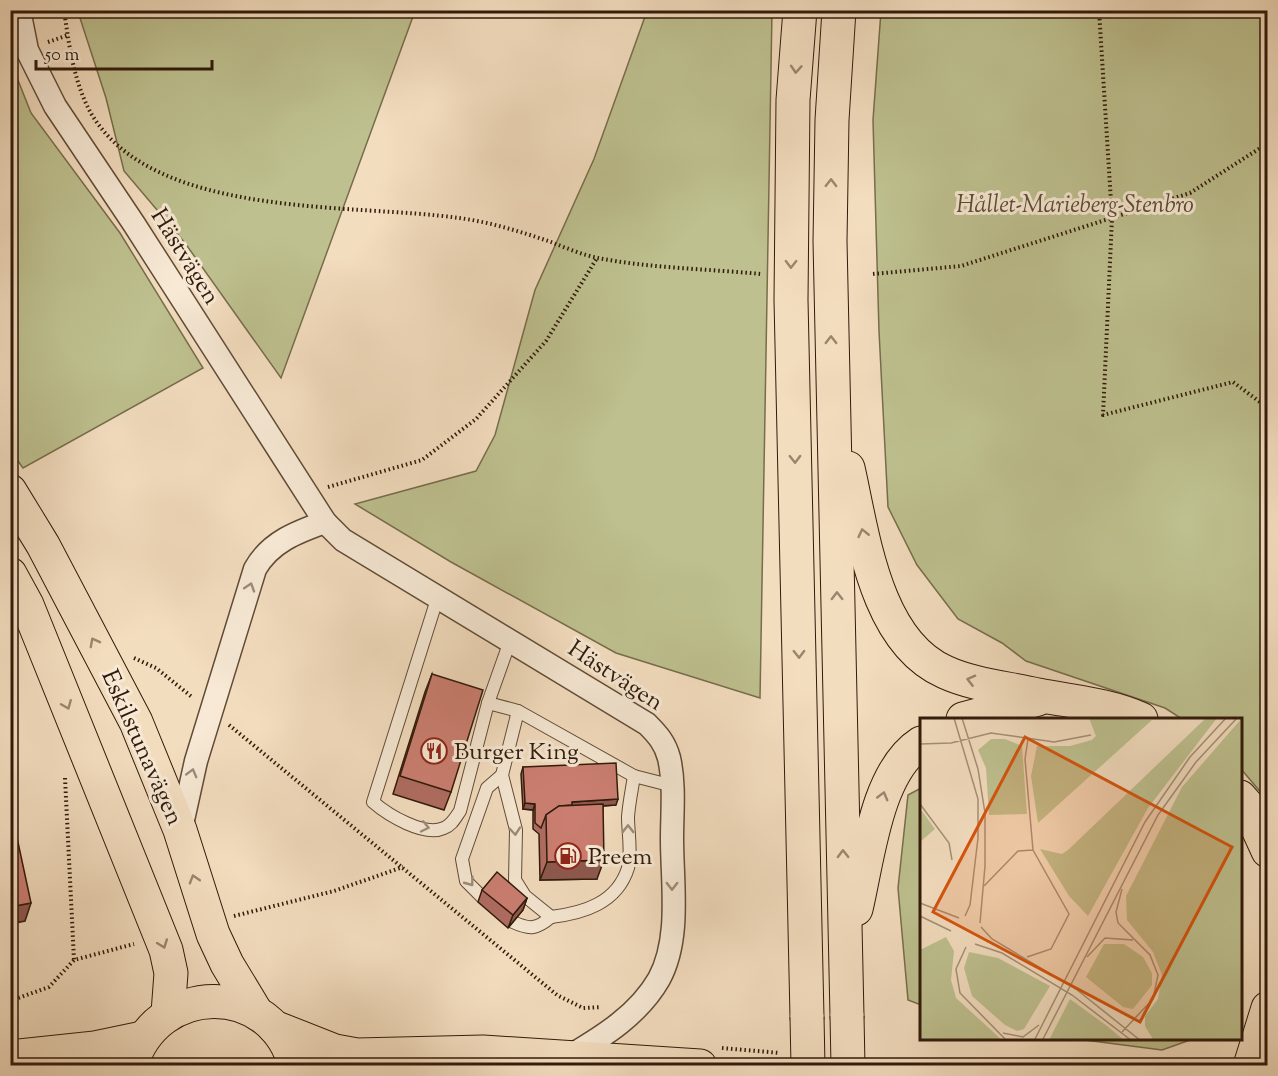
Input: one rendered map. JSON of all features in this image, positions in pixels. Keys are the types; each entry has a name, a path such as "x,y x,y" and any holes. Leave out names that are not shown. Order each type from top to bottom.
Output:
{"main road":[{"path":"798,1060 807,1017 791,300 793,100 800,10"},
{"path":"839,10 832,131 832,398 847,1016 859,1063"},
{"path":"832,398 876,587 895,628 922,656 944,672 1049,697 1088,702 1138,718"},
{"name":"Eskilstunavägen","path":"10,491 43,545 136,722 180,830 213,934 265,1020 286,1042 295,1065"},
{"path":"10,574 27,605 166,950 171,973 168,1013"},
{"path":"966,718 1012,704 1049,697"},
{"path":"845,954 885,787 897,765 920,744"},
{"path":"1242,801 1268,850"},
{"path":"10,1057 95,1048 137,1052 168,1013 189,1004 212,1001 235,1004 335,1051 357,1055 454,1052 710,1057"},
{"path":"1250,1065 1268,1008"}],"street":[{"name":"Hästvägen","path":"19,10 27,50 55,106 134,224 304,493 325,522 343,540 647,724 662,739 669,758 673,786 672,928 668,955 659,978 645,999 627,1017 570,1056"},
{"path":"180,830 187,792 255,569 262,556 297,532 325,522"}],"lane":[{"path":"438,596 373,802 391,817 426,829 442,830 451,824 460,811 488,702 510,641"},
{"path":"488,702 518,711 634,776 673,786"},
{"path":"518,711 502,774 516,830 515,880 525,896 551,916"},
{"path":"482,897 466,881 462,859 487,788 502,774"},
{"path":"513,922 527,928 538,927 551,916 578,913 600,904 616,890 628,867 628,816 634,776"}],"path":[{"path":"64,10 80,90 93,116 113,141 156,170 199,186 272,204 399,211 462,218 526,233 597,258 761,274"},
{"path":"1098,10 1112,218 1103,415 1233,382 1268,408"},
{"path":"873,274 961,266 1190,194 1268,143"},
{"path":"304,493 422,460 476,419 546,341 597,258"},
{"path":"124,654 156,668 211,711 404,867 557,995 583,1008 616,1008 627,1017"},
{"path":"65,774 74,960"},
{"path":"232,916 334,891 404,867"},
{"path":"10,1001 49,987 74,960 136,943"},
{"path":"710,1057 798,1060"},
{"path":"859,1063 915,1065"}],"green space":[{"path":"87,11 415,11 281,378 185,243 124,171 106,98 79,15"},
{"path":"647,11 772,11 760,698 616,653 451,562 355,504 476,471 495,435 535,290 594,159"},
{"name":"Hållet-Marieberg-Stenbro","path":"881,11 1267,11 1267,805 1263,795 1242,770 1242,718 1180,718 1165,708 1026,661 1002,643 958,619 917,565 888,507 879,331 873,120"},
{"path":"10,60 31,113 120,233 203,368 23,468 10,450"},
{"path":"920,789 920,1005 908,1000 898,888 908,795"},
{"path":"1085,1040 1190,1040 1162,1050"}],"building":[{"name":"Burger King","path":"432,674 483,690 451,792 400,776"},
{"path":"616,763 618,799 572,802 572,805 559,806 546,815 541,828 535,823 535,804 525,803 523,767"},
{"path":"603,804 604,860 547,862 546,815 559,806"},
{"path":"10,805 31,903 10,907"},
{"path":"497,872 527,898 513,915 482,890"}],"place":[{"name":"Burger King","path":"434,751"},
{"name":"Preem","path":"568,856"}]}
